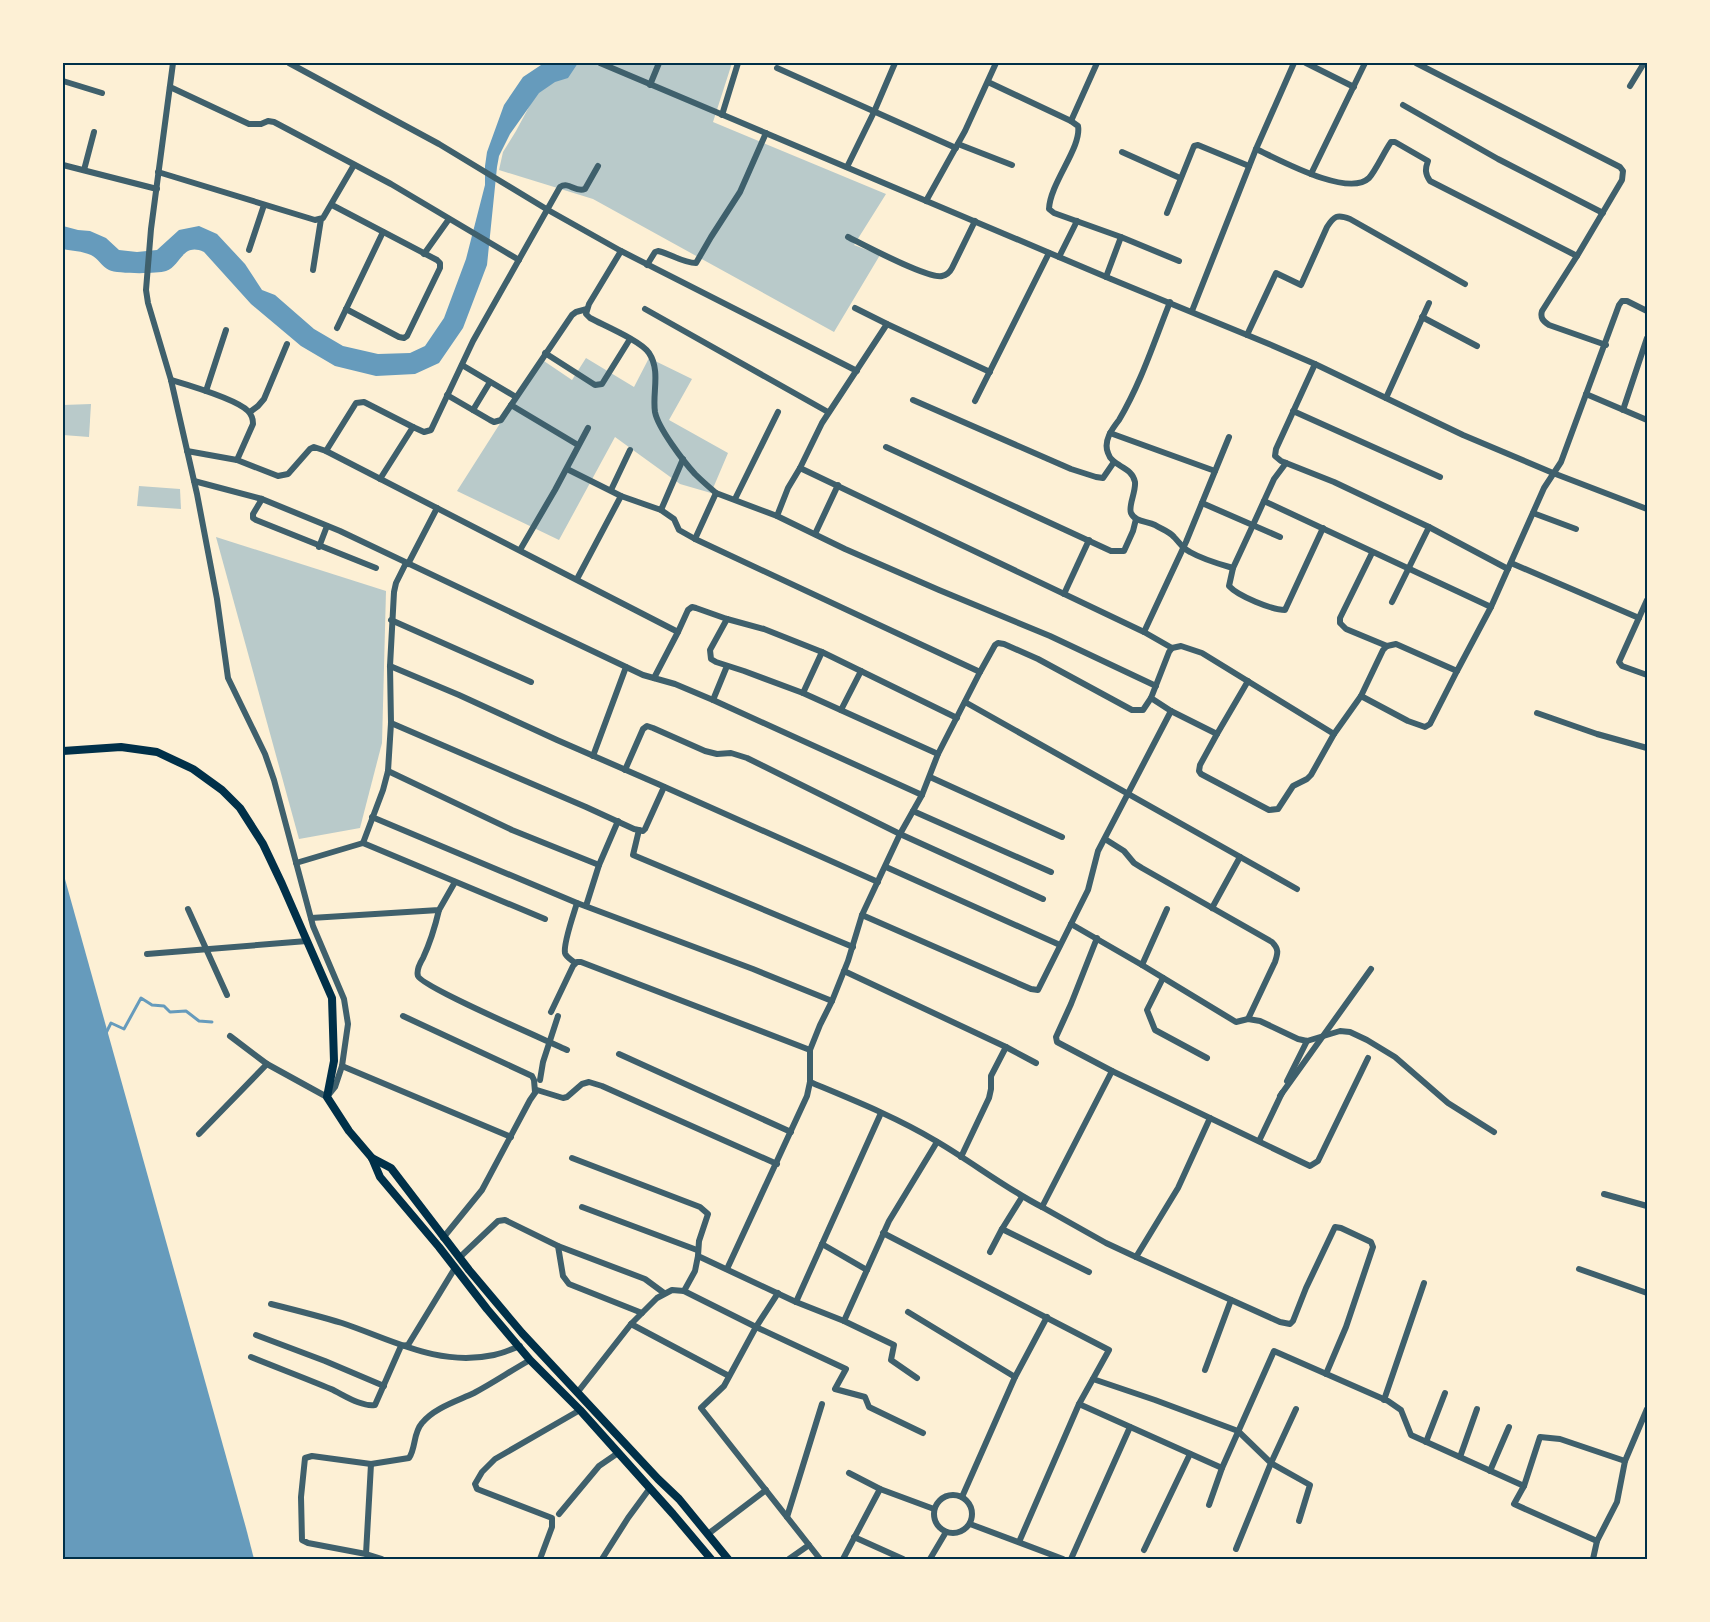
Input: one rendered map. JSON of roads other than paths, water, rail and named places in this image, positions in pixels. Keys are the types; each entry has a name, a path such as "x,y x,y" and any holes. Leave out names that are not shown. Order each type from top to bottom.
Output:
{"main road":[{"path":"63,751 121,747 157,752 193,769 222,790 240,808 277,873 332,998 334,1061 327,1097 349,1131 372,1158 380,1177 488,1310 530,1359 580,1410 650,1488 711,1559"},
{"path":"372,1158 391,1168 443,1238 532,1345 679,1499 728,1559"}],"street":[{"path":"173,63 151,229 146,290 148,303 171,380 194,481 217,599 228,678 265,754 311,918 344,999 348,1024 342,1066 335,1087 327,1097 267,1064 230,1036"},
{"path":"289,63 440,144 548,210 621,251 856,371"},
{"path":"600,63 1315,364 1463,435 1647,509"},
{"path":"650,85 659,63"},
{"path":"722,115 738,63"},
{"path":"847,167 895,63"},
{"path":"926,201 957,146 996,63"},
{"path":"1071,121 1097,63"},
{"path":"1192,311 1249,166 1294,63"},
{"path":"1306,63 1354,87"},
{"path":"1311,174 1365,63"},
{"path":"1416,63 1620,167 1623,171 1622,180 1541,316 1543,321 1549,325 1606,345"},
{"path":"1630,86 1644,63"},
{"path":"777,68 874,112 957,146 1012,165"},
{"path":"63,81 102,93"},
{"path":"988,82 1078,126 1078,138 1049,203 1049,209 1053,213 1179,261"},
{"path":"170,87 249,124 261,124 268,120 274,122 391,184 519,261"},
{"path":"1403,105 1498,159 1603,213"},
{"path":"84,170 94,132"},
{"path":"648,265 658,250 684,261 696,263 740,192 766,133"},
{"path":"1256,149 1311,174 1339,183 1359,183 1368,178 1391,142 1395,142 1428,161 1425,168 1426,176 1430,181 1577,256"},
{"path":"1167,213 1194,146 1198,144 1249,166"},
{"path":"1122,152 1180,178"},
{"path":"63,165 157,189"},
{"path":"313,270 321,219 332,205 354,165"},
{"path":"326,451 359,401 424,432 430,430 490,310 560,187 568,185 576,190 585,189 598,166"},
{"path":"158,172 308,219 321,219"},
{"path":"249,250 264,205"},
{"path":"332,205 441,263 407,336 404,338 346,309"},
{"path":"1247,335 1276,273 1301,285 1331,220 1336,217 1350,219 1465,284"},
{"path":"424,254 449,219"},
{"path":"848,237 909,266 934,276 943,276 952,268 975,221"},
{"path":"1059,257 1077,221"},
{"path":"337,328 383,232"},
{"path":"1106,277 1121,237"},
{"path":"621,251 586,309 586,314 648,351 654,361 656,373 654,404 658,423 695,474 716,493 777,516 939,590 1050,636 1156,686"},
{"path":"975,401 1049,253"},
{"path":"1361,696 1408,721 1425,727 1430,724 1491,607 1544,488 1561,462 1622,301 1627,301 1647,311"},
{"path":"1170,303 1130,401 1110,433 1107,442 1108,454 1114,462 1132,475 1135,482 1131,513 1136,519 1149,522 1169,532 1183,548 1202,558 1233,568"},
{"path":"1386,398 1429,303"},
{"path":"855,308 990,372"},
{"path":"447,395 490,420 498,421 504,417 572,315 586,309"},
{"path":"645,309 828,412"},
{"path":"1422,317 1477,346"},
{"path":"777,516 788,488 828,412 887,324"},
{"path":"206,391 226,330"},
{"path":"1623,410 1647,338"},
{"path":"545,353 595,385 599,385 602,384 630,339"},
{"path":"250,412 264,399 287,344"},
{"path":"1315,364 1275,452 1277,459 1334,482 1509,566 1639,618"},
{"path":"462,365 516,397"},
{"path":"171,380 206,391 250,412 253,424 237,460"},
{"path":"473,410 490,382"},
{"path":"1586,394 1647,420"},
{"path":"913,400 1071,469 1096,477 1103,478 1114,462"},
{"path":"511,405 578,445"},
{"path":"1293,411 1440,477"},
{"path":"735,499 778,412"},
{"path":"380,479 413,427"},
{"path":"520,550 588,428"},
{"path":"1110,433 1215,471"},
{"path":"1144,632 1183,548 1229,436"},
{"path":"187,452 237,460 283,476 288,474 310,449 314,447 326,451 678,632"},
{"path":"886,447 1111,551 1124,551 1136,519"},
{"path":"612,490 630,450"},
{"path":"661,510 683,459"},
{"path":"1286,463 1274,479 1233,568 1229,582 1231,589 1272,608 1286,610 1323,528"},
{"path":"800,468 1144,632 1172,648 1181,646 1202,653 1334,734"},
{"path":"567,469 621,496 661,510 674,519 679,530 696,539 980,672"},
{"path":"194,481 262,499 327,526 643,675 675,684 713,700 922,795"},
{"path":"815,534 838,485"},
{"path":"696,539 716,493"},
{"path":"577,579 621,496"},
{"path":"262,499 253,514 256,520 376,568"},
{"path":"1264,501 1491,607"},
{"path":"1202,503 1280,537"},
{"path":"363,843 388,771 392,723 391,620 396,584 437,508"},
{"path":"1533,513 1576,529"},
{"path":"319,547 327,526"},
{"path":"1392,602 1429,527"},
{"path":"1064,594 1089,540"},
{"path":"1372,553 1340,618 1340,623 1346,629 1387,646"},
{"path":"1647,600 1619,662 1622,666 1647,675"},
{"path":"654,678 688,610 692,607 764,629 822,652 957,718"},
{"path":"727,619 711,650 711,659 803,693 938,754"},
{"path":"391,620 531,682"},
{"path":"727,1269 807,1096 810,1082 810,1050 844,971 862,915 900,834 922,795 938,754 995,645 1004,644 1038,659 1132,710 1143,711 1172,648"},
{"path":"1248,681 1200,765 1199,771 1274,811 1278,809 1293,786 1311,775 1334,734 1361,696 1387,646 1396,644 1457,671"},
{"path":"803,693 822,652"},
{"path":"390,666 878,882"},
{"path":"713,700 728,666"},
{"path":"592,756 626,667"},
{"path":"841,710 861,671"},
{"path":"1150,698 1217,734"},
{"path":"966,702 1297,889"},
{"path":"862,915 1038,990 1088,890 1098,851 1171,711"},
{"path":"1537,713 1597,734 1647,748"},
{"path":"392,723 639,830 645,829 648,824 664,787"},
{"path":"625,770 643,729 647,726 705,751 717,754 732,753 747,758 900,834 1043,899"},
{"path":"388,771 512,830 599,866"},
{"path":"930,777 1062,837"},
{"path":"913,811 1051,872"},
{"path":"372,817 577,903 832,1001"},
{"path":"586,906 599,866 618,822"},
{"path":"639,830 633,855 853,947"},
{"path":"1105,839 1124,851 1134,863 1272,942 1276,947 1278,953 1275,962 1248,1019"},
{"path":"296,863 363,843 545,919"},
{"path":"1212,908 1240,856"},
{"path":"886,867 1060,945"},
{"path":"455,882 440,910 431,941 418,967 417,973 420,979 446,994 567,1050"},
{"path":"577,903 565,951 566,955 576,963 581,962 810,1050"},
{"path":"188,909 227,995"},
{"path":"1143,965 1167,909"},
{"path":"311,918 440,910"},
{"path":"1071,924 1240,1022 1248,1019 1260,1021 1306,1041 1340,1031 1350,1032 1367,1040 1409,1068 1448,1103 1494,1132"},
{"path":"1097,938 1056,1037 1056,1042 1310,1166 1318,1161 1368,1058"},
{"path":"147,954 308,941"},
{"path":"551,1012 576,963"},
{"path":"1280,1096 1371,969"},
{"path":"844,971 1036,1063"},
{"path":"1163,978 1147,1010 1155,1030 1207,1058"},
{"path":"403,1016 532,1076 534,1080 535,1092 482,1190 443,1238"},
{"path":"540,1080 558,1016"},
{"path":"1259,1141 1306,1041"},
{"path":"961,1157 989,1098 991,1076 1006,1047"},
{"path":"619,1054 791,1132"},
{"path":"199,1134 267,1064"},
{"path":"342,1066 511,1137"},
{"path":"1042,1207 1112,1071"},
{"path":"535,1092 540,1090 563,1098 582,1084 589,1082 777,1164"},
{"path":"810,1082 881,1113 937,1142 1022,1197 1106,1243 1280,1322 1290,1324 1293,1321 1335,1227 1341,1227 1371,1242 1373,1247 1346,1328 1326,1374"},
{"path":"796,1302 881,1113"},
{"path":"1136,1257 1178,1188 1210,1118"},
{"path":"844,1321 889,1221 937,1142"},
{"path":"573,1158 706,1211 708,1218 699,1241 695,1271 684,1291"},
{"path":"1604,1194 1647,1206"},
{"path":"990,1252 1022,1197"},
{"path":"582,1207 697,1253 796,1302 844,1321 894,1346 891,1360 917,1378"},
{"path":"459,1258 498,1221 508,1221 558,1246 645,1279 664,1293"},
{"path":"1002,1229 1089,1272"},
{"path":"883,1233 1109,1350 1079,1404 1019,1542"},
{"path":"822,1244 867,1270"},
{"path":"558,1246 563,1276 569,1284 642,1313"},
{"path":"401,1346 408,1345 455,1268"},
{"path":"1579,1269 1647,1293"},
{"path":"1384,1400 1424,1283"},
{"path":"577,1393 631,1324 657,1298 672,1290 684,1291 846,1369 835,1389 865,1397 869,1407 923,1433"},
{"path":"778,1293 756,1327 724,1386 701,1408 820,1559"},
{"path":"1205,1370 1231,1300"},
{"path":"271,1304 344,1324 401,1346 435,1356 454,1358 494,1355 520,1346"},
{"path":"908,1312 1016,1377"},
{"path":"962,1497 1016,1377 1047,1317"},
{"path":"631,1324 729,1376"},
{"path":"256,1335 384,1386"},
{"path":"251,1358 369,1405 375,1405 401,1346"},
{"path":"1209,1506 1222,1468 1274,1351 1384,1400 1401,1410 1411,1435 1524,1486"},
{"path":"382,1559 303,1542 301,1538 301,1497 306,1456 371,1464 410,1458 419,1427 427,1418 530,1359"},
{"path":"1093,1379 1238,1431 1271,1463 1310,1485 1299,1521"},
{"path":"1426,1442 1445,1393"},
{"path":"787,1518 822,1404"},
{"path":"1079,1404 1222,1468"},
{"path":"1236,1549 1296,1409"},
{"path":"1460,1457 1477,1409"},
{"path":"540,1559 552,1527 551,1517 477,1488 475,1484 482,1472 495,1459 580,1410"},
{"path":"1593,1559 1597,1540 1617,1502 1625,1461 1647,1410"},
{"path":"1071,1559 1130,1427"},
{"path":"1490,1470 1509,1427"},
{"path":"1597,1540 1514,1504 1524,1486 1540,1437 1560,1439 1625,1461"},
{"path":"559,1514 599,1466 618,1453"},
{"path":"1144,1550 1190,1454"},
{"path":"366,1554 371,1464"},
{"path":"849,1473 880,1489 934,1509"},
{"path":"602,1559 650,1488"},
{"path":"843,1559 880,1489"},
{"path":"708,1534 766,1490"},
{"path":"957,1495 967,1500 973,1511 970,1524 961,1532 955,1533 946,1532 938,1527 934,1509 945,1496 957,1495"},
{"path":"970,1524 1063,1559"},
{"path":"930,1559 946,1532"},
{"path":"854,1537 903,1559"},
{"path":"789,1559 809,1545"}],"water":[{"path":"544,63 578,63 568,78 555,82 539,93 510,134 499,156 497,167 487,265 463,328 439,363 415,374 376,376 335,366 301,346 251,304 204,252 191,250 186,252 166,271 137,273 109,270 91,255 63,249 63,226 90,231 106,238 119,250 137,252 157,250 179,230 199,226 217,234 245,264 262,290 275,295 314,329 343,346 378,354 410,353 425,346 444,318 466,259 485,185 487,152 504,105 523,77"},
{"path":"63,872 246,1528 254,1559 63,1559"}],"waterway":[{"path":"106,1033 111,1023 124,1029 141,998 152,1005 164,1006 170,1012 186,1011 199,1021 212,1022"}]}
